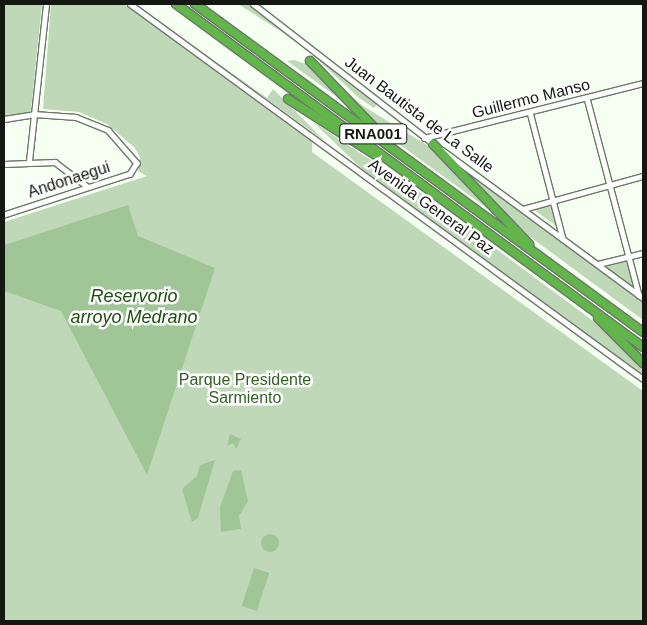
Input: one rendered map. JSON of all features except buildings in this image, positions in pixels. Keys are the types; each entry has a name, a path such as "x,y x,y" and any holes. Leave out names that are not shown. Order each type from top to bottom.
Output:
{"highway":[{"name":"Avenida General Paz","path":"176,4 643,347"},
{"name":"Avenida General Paz","path":"195,4 643,332"},
{"path":"310,61 397,152"},
{"path":"288,98 358,146 394,164"},
{"path":"433,144 550,264"},
{"path":"588,307 643,363"}],"street":[{"path":"29,161 46,4"},
{"name":"Avenida General Paz","path":"130,4 643,379"},
{"name":"Juan Bautista de La Salle","path":"253,4 424,138 641,296"},
{"name":"Guillermo Manso","path":"424,138 643,83"},
{"path":"588,98 641,296"},
{"path":"530,112 563,239"},
{"path":"4,119 34,114"},
{"name":"Andonaegui","path":"4,215 130,174 137,163 108,130 76,117 34,114"},
{"path":"4,164 29,161 54,162 88,187"},
{"path":"523,209 643,176"},
{"path":"598,264 643,253"}],"green space":[{"path":"4,4 42,4 31,110 27,114 4,115"},
{"name":"Parque Presidente Sarmiento","path":"51,4 124,4 312,142 312,152 643,391 643,621 4,621 4,222 147,176 138,171 140,157 134,147 107,124 79,112 43,109"},
{"path":"135,4 267,98 273,89 325,141"},
{"path":"238,4 248,4 314,52 377,105 374,108 359,98 301,44"},
{"path":"294,60 306,64 344,102 287,61"},
{"path":"329,78 363,106 435,150 491,211 399,144"},
{"path":"313,122 421,193 596,323 643,368 643,375 362,169"},
{"path":"456,164 643,301 643,320 529,236"},
{"path":"550,204 556,224 555,225 533,209"},
{"path":"627,259 634,285 632,287 604,266"}],"water":[{"name":"Reservorio arroyo Medrano","path":"128,205 138,236 215,268 147,475 61,311 4,291 4,245"},
{"path":"230,434 241,439 236,449 233,443 227,446"},
{"path":"215,460 198,518 192,522 182,489 197,476 200,465"},
{"path":"241,470 248,501 239,516 241,529 221,532 220,507 233,471"},
{"path":"270,534 276,537 279,543 276,549 270,552 264,549 261,543 264,537"},
{"path":"254,568 269,573 257,611 242,606"}]}
